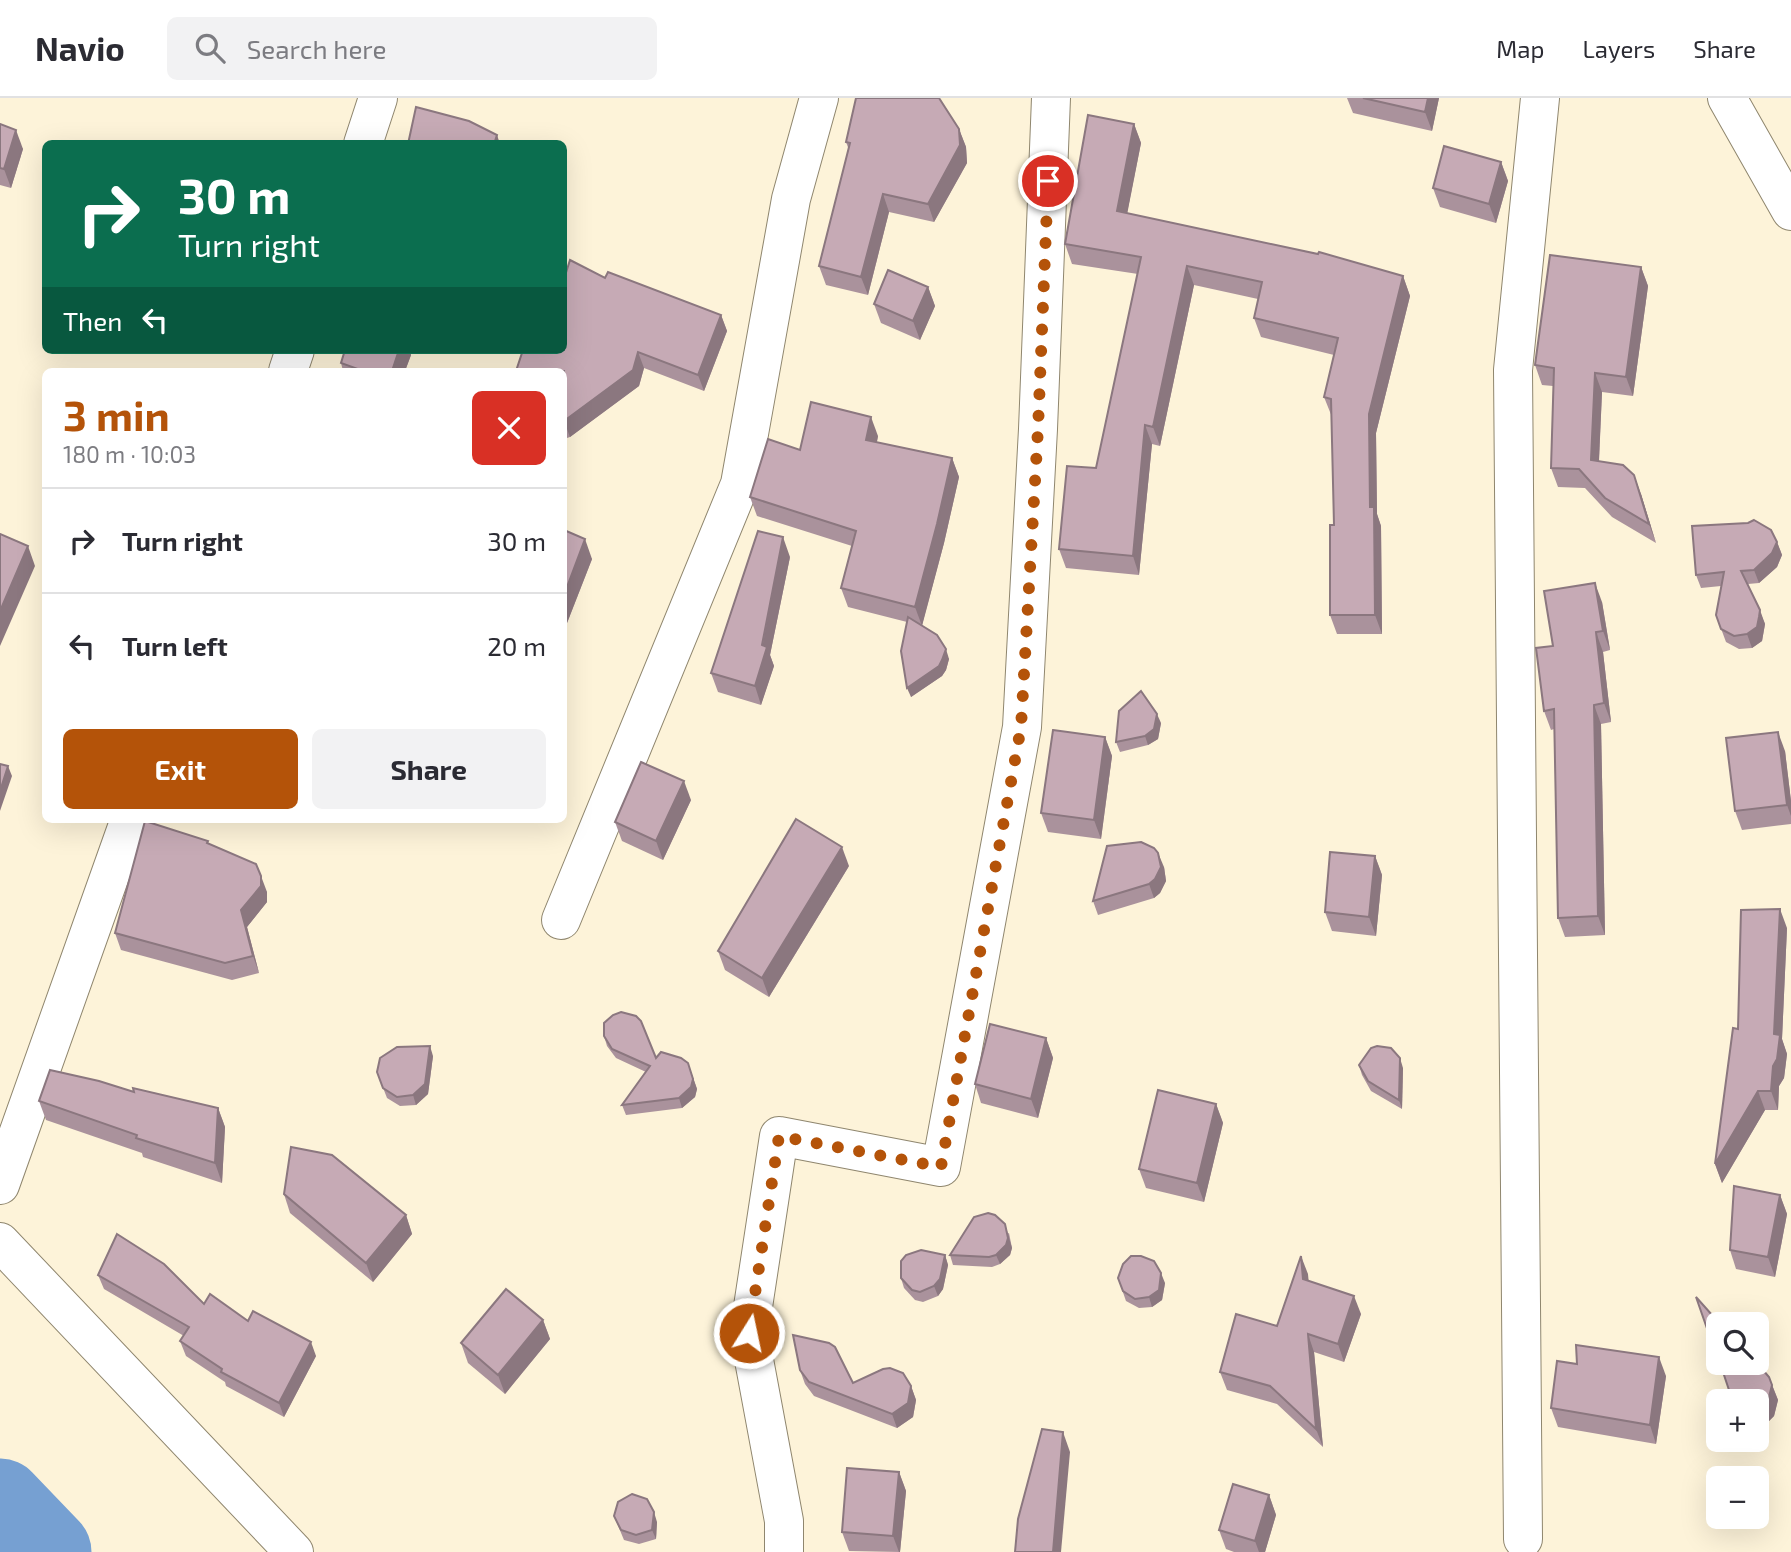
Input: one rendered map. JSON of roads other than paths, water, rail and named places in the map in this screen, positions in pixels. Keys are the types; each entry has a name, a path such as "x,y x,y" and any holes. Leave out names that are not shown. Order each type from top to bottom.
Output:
{"street":[{"path":"364,140 378,98"},
{"path":"561,920 740,484 791,199 819,98"},
{"path":"784,1552 784,1521 749,1333 779,1136 941,1167 1021,727 1038,429 1051,98"},
{"path":"1523,1539 1513,370 1540,98"},
{"path":"1727,98 1791,211"},
{"path":"0,1185 129,823"},
{"path":"0,1242 294,1552"}],"waterway":[{"path":"0,1503 47,1552"}]}
